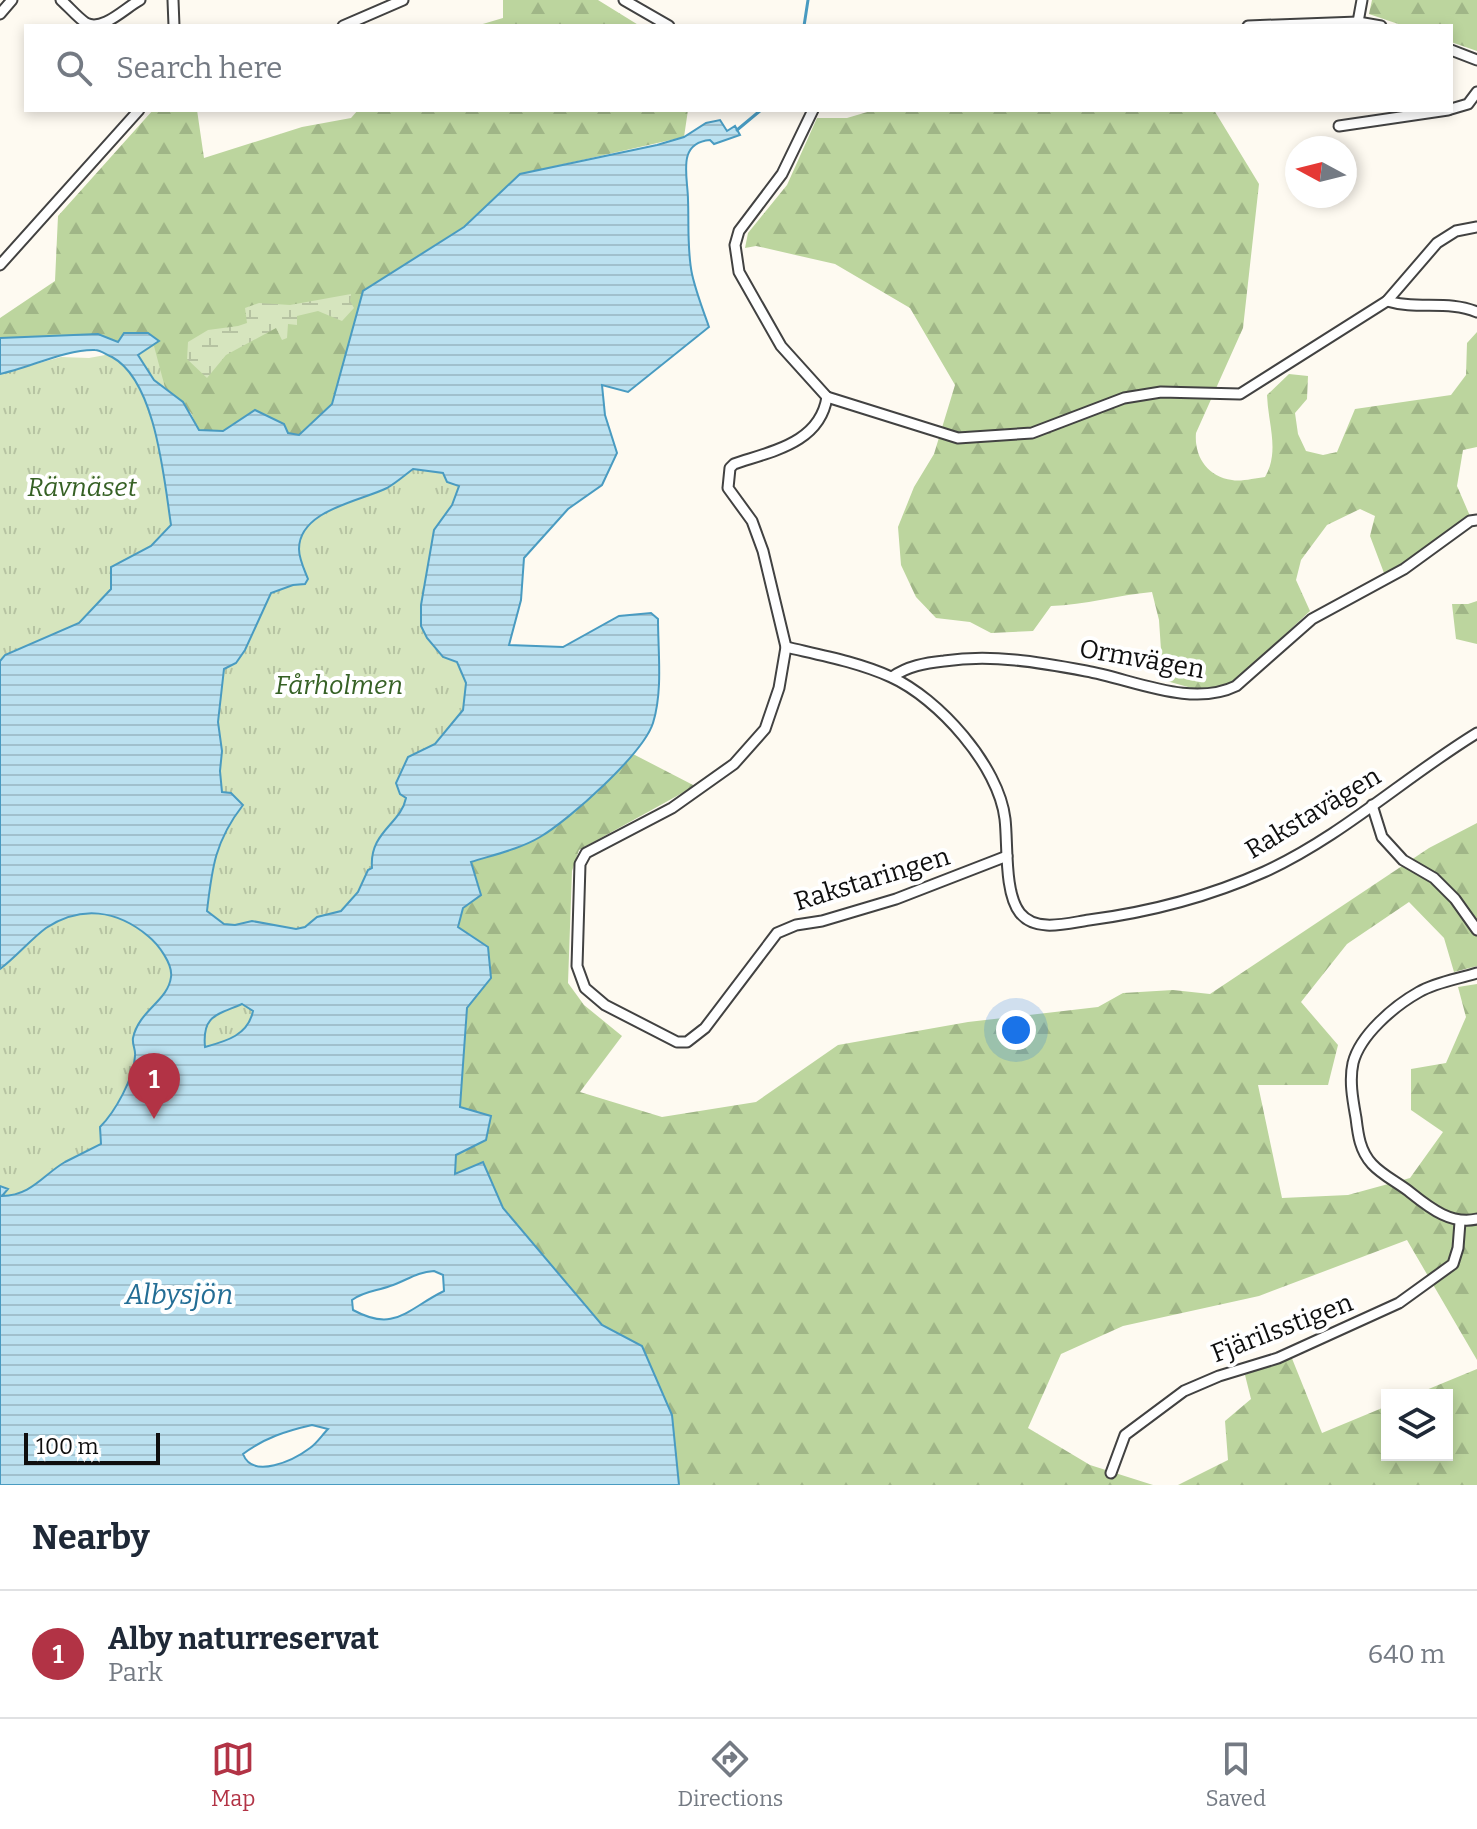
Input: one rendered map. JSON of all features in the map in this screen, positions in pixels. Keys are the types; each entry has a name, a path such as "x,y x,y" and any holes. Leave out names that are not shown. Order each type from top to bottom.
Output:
{"street":[{"path":"0,14 12,0"},
{"path":"61,0 88,24"},
{"path":"98,24 109,21 140,0"},
{"path":"173,0 174,24"},
{"path":"348,24 403,0"},
{"path":"624,0 666,24"},
{"path":"1358,22 1362,0"},
{"path":"1303,24 1370,24"},
{"path":"1453,51 1477,60"},
{"path":"1453,109 1468,104 1477,92"},
{"path":"0,265 137,112"},
{"path":"812,112 782,174 739,231 735,245 739,272 781,346 827,397 958,438 1032,433 1124,398 1173,390 1240,394 1387,301 1437,243 1456,231 1477,227"},
{"path":"1339,126 1435,112"},
{"path":"1387,301 1397,304 1457,305 1477,312"},
{"path":"786,647 763,551 752,521 728,488 727,477 734,464 788,446 803,437 819,423 827,397"},
{"name":"Ormvägen","path":"892,677 904,669 972,657 1023,659 1182,692 1204,695 1221,693 1236,686 1312,619 1404,569 1470,521 1477,520"},
{"name":"Rakstavägen","path":"786,647 892,677 918,694 949,721 985,765 997,789 1005,815 1011,891 1018,911 1025,918 1045,926 1148,911 1200,897 1265,871 1308,847 1477,733"},
{"name":"Rakstaringen","path":"786,647 779,688 765,729 734,764 672,808 586,853 580,864 577,966 585,988 605,1005 660,1036 687,1042 705,1028 777,933 796,925 822,921 896,899 1007,856"},
{"path":"1372,805 1382,837 1403,860 1434,878 1455,899 1477,930"},
{"path":"1477,973 1422,990 1402,1003 1361,1046 1353,1063 1352,1093 1362,1150 1382,1173 1424,1204 1460,1222 1477,1219"},
{"name":"Fjärilsstigen","path":"1111,1473 1125,1435 1184,1391 1219,1376 1278,1358 1399,1303 1453,1264 1460,1222"}],"green space":[{"path":"503,0 598,0 637,24 483,24 503,18"},
{"path":"1372,0 1477,0 1477,51 1453,43 1453,24 1398,24 1369,14"},
{"path":"151,112 197,112 204,158 302,127 351,118 356,112 688,112 684,137 520,174 464,227 363,291 332,404 299,435 288,433 255,410 223,431 199,431 191,413 119,342 0,338 0,318 55,281 58,216"},
{"path":"867,112 1215,112 1259,184 1243,328 1196,433 1197,450 1204,464 1216,475 1232,480 1265,477 1272,457 1267,395 1289,374 1308,376 1307,399 1295,413 1298,434 1306,451 1323,455 1337,452 1355,409 1451,395 1466,375 1467,343 1477,332 1477,447 1463,450 1457,486 1470,516 1406,564 1384,573 1370,536 1375,516 1360,509 1327,525 1301,560 1296,580 1310,611 1230,686 1206,692 1163,680 1159,620 1152,592 1051,606 1033,631 991,633 970,622 936,618 916,597 901,565 898,527 914,487 934,454 955,385 910,308 835,264 756,246 745,248 748,233 787,185 817,118 847,118"},
{"path":"351,294 350,301 354,308 342,321 318,311 297,316 297,325 288,324 287,338 282,340 276,328 226,355 207,378 187,359 188,342 208,330 247,323 245,308 259,303 290,305"},
{"path":"515,341 479,755 6,1485 0,1483 0,374 61,357 89,358 154,346 193,493"},
{"path":"1477,601 1477,644 1456,639 1452,604"},
{"path":"633,754 695,786 579,850 572,871 568,983 584,1005 622,1036 580,1092 662,1117 756,1102 838,1045 968,1022 1098,1007 1123,993 1173,990 1210,994 1429,848 1477,823 1477,966 1454,972 1444,938 1409,902 1347,944 1301,1002 1338,1045 1328,1085 1258,1085 1282,1198 1348,1195 1410,1178 1443,1132 1411,1110 1411,1069 1446,1063 1466,1017 1458,987 1477,984 1477,1360 1407,1240 1259,1296 1123,1326 1061,1354 1028,1428 1090,1465 1153,1485 679,1485 672,1415 642,1347 602,1325 503,1208 483,1163 455,1175 456,1155 486,1140 490,1116 460,1108 467,1008 491,978 488,947 458,927 470,862 540,837 599,789"},
{"path":"1291,1356 1322,1433 1381,1408 1381,1461 1453,1461 1453,1389 1429,1389 1477,1369 1477,1485 1178,1485 1228,1460 1225,1421 1251,1399 1245,1375"}],"water":[{"name":"Albysjön","path":"720,120 727,131 735,126 740,135 714,144 710,140 699,142 692,147 686,162 690,265 709,327 628,392 602,385 605,415 617,453 602,485 568,509 524,558 521,600 509,645 563,647 619,616 651,613 658,619 659,658 658,698 653,723 635,752 620,768 586,802 553,828 524,845 471,862 481,895 463,908 458,927 488,947 491,978 467,1008 460,1107 491,1116 486,1140 456,1155 455,1174 483,1162 503,1208 602,1325 642,1346 672,1415 679,1485 0,1485 0,1186 8,1189 2,1196 21,1192 65,1162 101,1144 100,1127 117,1104 134,1065 133,1038 136,1028 165,993 171,972 164,955 148,936 124,921 98,914 72,916 46,928 0,969 0,661 5,655 79,623 111,589 111,567 151,546 171,525 155,433 139,387 127,369 101,352 84,350 0,374 0,338 98,334 118,342 124,333 148,333 159,341 138,355 154,380 183,402 199,430 223,431 255,410 284,424 288,433 299,435 332,404 363,291 464,227 520,174 657,145 684,137 706,123","holes":["413,469 443,473 447,482 459,486 452,505 434,530 421,605 421,626 443,657 457,662 466,683 463,710 435,744 408,757 396,783 400,794 406,798 403,807 375,846 372,868 368,870 358,892 341,911 317,917 305,927 296,929 252,921 224,924 207,911 211,881 216,855 226,831 243,805 231,793 222,792 218,722 224,669 236,663 245,650 271,593 305,584 308,579 299,549 309,525 333,509 387,488","242,1004 253,1011 241,1031 229,1039 205,1047 206,1028 219,1014","428,1272 443,1275 444,1291 410,1311 390,1319 380,1319 353,1310 352,1300 357,1297","312,1425 328,1429 315,1444 284,1462 264,1467 248,1462 243,1454 267,1439"]}],"waterway":[{"path":"804,24 808,0"},
{"path":"737,130 759,112"}],"place":[{"name":"Alby naturreservat","path":"154,1119"}],"park label":[{"name":"Rävnäset","path":"82,487"},
{"name":"Fårholmen","path":"339,685"}]}
